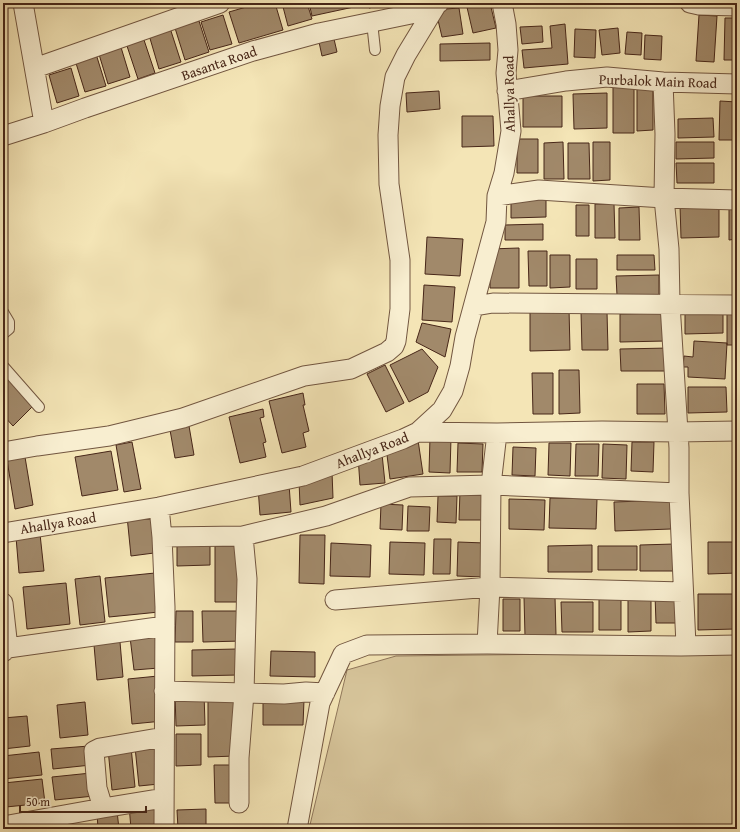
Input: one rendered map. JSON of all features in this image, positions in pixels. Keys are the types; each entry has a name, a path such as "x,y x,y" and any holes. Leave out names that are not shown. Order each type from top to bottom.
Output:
{"street":[{"path":"23,3 44,124"},
{"path":"35,68 220,3"},
{"name":"Ahallya Road","path":"3,532 159,507 303,476 418,432 442,410 453,391 460,366 465,337 496,222 497,196 504,173 511,131 506,73 508,50 506,24 502,3"},
{"path":"690,3 699,5 737,6"},
{"path":"3,452 108,436 183,418 304,376 351,369 387,352 394,346 396,342 400,309 400,260 389,184 388,135 390,106 395,77 406,55 438,4"},
{"name":"Basanta Road","path":"3,136 44,124 85,108 253,50 320,33 411,14 438,4"},
{"name":"Purbalok Main Road","path":"507,91 566,81 607,77 663,82 737,84"},
{"path":"663,82 664,198 669,249 670,304 677,401 679,493 686,645"},
{"path":"497,196 539,190 664,198 737,200"},
{"path":"474,306 493,303 737,305"},
{"path":"418,432 497,433 737,431"},
{"path":"487,644 490,587 491,485 497,433"},
{"path":"162,537 243,536 326,516 410,487 491,485 679,493"},
{"path":"159,507 162,537 165,626 164,829"},
{"path":"239,803 239,758 244,692 247,578 243,536"},
{"path":"335,600 490,587 683,592"},
{"path":"3,604 5,650 165,626"},
{"path":"296,829 320,703 343,654 367,645 737,645"},
{"path":"164,690 324,693"},
{"path":"103,808 97,788 94,751 100,748 164,737"},
{"path":"3,826 164,798"}],"lane":[{"path":"372,22 375,50"},
{"path":"3,312 9,322 8,330 3,334"},
{"path":"3,366 39,407"}],"shaded area":[{"path":"737,652 737,829 309,829 347,670 396,656"}],"building":[{"path":"260,3 275,3 283,30 239,43 229,12"},
{"path":"282,3 307,3 312,19 288,26"},
{"path":"309,3 363,3 363,5 312,16"},
{"path":"368,3 394,3 369,8"},
{"path":"466,3 490,3 496,28 473,33"},
{"path":"459,8 463,34 442,37 438,20 446,9"},
{"path":"223,15 232,44 210,50 201,22"},
{"path":"699,15 717,16 714,62 696,61"},
{"path":"725,18 737,18 737,60 724,60"},
{"path":"199,21 209,52 185,60 175,28"},
{"path":"565,24 568,64 524,68 522,50 552,48 550,26"},
{"path":"542,26 543,42 522,44 520,27"},
{"path":"170,28 181,62 159,69 149,35"},
{"path":"618,28 620,53 602,55 599,30"},
{"path":"575,29 596,30 595,58 574,57"},
{"path":"627,32 642,33 641,55 625,54"},
{"path":"645,35 662,36 661,60 644,59"},
{"path":"143,37 155,73 138,79 126,43"},
{"path":"334,39 337,52 322,56 319,42"},
{"path":"490,43 490,60 440,61 440,44"},
{"path":"120,44 130,77 108,84 98,51"},
{"path":"96,54 106,86 85,92 75,60"},
{"path":"71,68 79,96 57,103 49,75"},
{"path":"613,87 634,87 634,133 613,133"},
{"path":"637,88 653,88 653,130 637,131"},
{"path":"439,91 440,109 407,112 406,93"},
{"path":"607,93 607,128 574,129 573,94"},
{"path":"523,96 562,96 562,127 523,127"},
{"path":"720,101 737,102 737,140 719,140"},
{"path":"462,116 493,116 494,146 462,147"},
{"path":"713,118 714,137 678,138 678,119"},
{"path":"517,139 538,139 538,173 517,173"},
{"path":"563,142 564,179 544,179 544,143"},
{"path":"593,142 610,142 610,180 593,181"},
{"path":"676,142 714,142 714,158 676,159"},
{"path":"568,143 589,143 590,179 568,179"},
{"path":"676,163 714,163 714,183 677,183"},
{"path":"546,199 546,217 511,218 511,200"},
{"path":"595,204 614,204 615,238 595,238"},
{"path":"719,204 719,237 681,238 680,205"},
{"path":"576,205 589,205 589,236 576,236"},
{"path":"639,207 640,240 619,240 619,208"},
{"path":"729,207 737,207 737,239 729,240"},
{"path":"543,224 543,240 505,240 505,225"},
{"path":"427,237 463,239 460,276 425,274"},
{"path":"519,248 519,288 490,288 490,249"},
{"path":"528,251 547,251 547,286 529,286"},
{"path":"550,255 570,255 570,287 550,288"},
{"path":"617,255 654,255 655,270 617,270"},
{"path":"576,259 597,259 597,289 576,289"},
{"path":"659,275 659,295 617,295 616,276"},
{"path":"424,285 455,287 452,322 422,320"},
{"path":"569,309 570,350 530,351 530,310"},
{"path":"581,312 607,312 608,350 582,350"},
{"path":"723,312 723,333 685,334 685,313"},
{"path":"665,313 666,341 620,342 620,314"},
{"path":"737,313 737,345 727,345 727,314"},
{"path":"422,323 451,329 445,357 416,342"},
{"path":"694,341 727,343 725,379 688,377 688,367 683,367 684,356 693,357"},
{"path":"669,348 669,371 621,371 620,349"},
{"path":"422,349 438,367 428,392 409,402 390,365"},
{"path":"385,365 404,403 386,412 367,374"},
{"path":"559,370 579,370 580,413 559,414"},
{"path":"3,372 35,404 13,426 3,415"},
{"path":"532,373 553,373 553,414 533,414"},
{"path":"637,384 664,384 665,414 637,414"},
{"path":"688,387 726,387 727,412 688,413"},
{"path":"303,393 305,405 303,405 309,431 303,433 306,447 282,453 269,401"},
{"path":"263,409 264,417 260,418 266,442 263,443 266,457 240,463 229,417"},
{"path":"189,426 194,455 175,458 170,430"},
{"path":"430,437 451,438 450,473 429,472"},
{"path":"418,440 423,474 390,479 386,447"},
{"path":"132,442 141,489 124,492 116,445"},
{"path":"632,442 654,442 653,472 631,471"},
{"path":"458,443 483,444 482,472 457,472"},
{"path":"549,443 571,443 570,476 548,475"},
{"path":"576,444 599,444 598,476 575,476"},
{"path":"603,444 627,445 626,479 602,478"},
{"path":"513,447 536,448 535,476 512,475"},
{"path":"111,451 118,490 82,496 75,457"},
{"path":"382,454 385,483 360,485 358,456"},
{"path":"25,457 33,505 15,509 7,460"},
{"path":"332,472 333,498 300,505 299,481"},
{"path":"289,484 291,512 260,515 258,487"},
{"path":"460,491 488,492 487,520 459,520"},
{"path":"438,496 457,496 456,523 437,522"},
{"path":"550,498 597,499 596,529 549,528"},
{"path":"509,499 545,500 544,530 509,529"},
{"path":"670,500 671,529 615,531 614,502"},
{"path":"381,504 403,505 402,530 380,529"},
{"path":"408,506 430,507 429,531 407,531"},
{"path":"151,514 154,553 131,556 127,516"},
{"path":"40,534 44,571 19,573 16,537"},
{"path":"300,535 325,535 324,584 299,583"},
{"path":"434,539 451,539 450,574 433,574"},
{"path":"177,541 210,541 210,565 177,566"},
{"path":"390,542 425,543 424,575 389,574"},
{"path":"458,542 485,543 484,577 457,576"},
{"path":"708,542 737,542 737,573 708,574"},
{"path":"331,543 371,545 370,577 330,576"},
{"path":"674,544 674,571 640,571 640,545"},
{"path":"592,545 592,572 548,572 548,546"},
{"path":"215,546 240,546 241,602 215,602"},
{"path":"598,546 637,546 637,570 598,570"},
{"path":"155,573 159,612 109,617 105,578"},
{"path":"100,576 105,622 80,625 75,579"},
{"path":"66,583 70,624 27,629 23,587"},
{"path":"599,592 621,592 621,630 599,630"},
{"path":"698,594 735,594 735,629 698,630"},
{"path":"655,595 677,595 677,623 656,623"},
{"path":"524,597 555,597 556,635 525,636"},
{"path":"503,599 520,599 520,631 503,631"},
{"path":"628,599 651,599 651,631 628,632"},
{"path":"561,602 593,602 593,632 562,632"},
{"path":"176,611 193,611 193,642 175,642"},
{"path":"202,611 242,611 242,641 203,642"},
{"path":"155,635 159,668 134,670 130,637"},
{"path":"120,642 123,677 97,680 94,645"},
{"path":"237,649 238,675 192,676 192,650"},
{"path":"271,651 315,652 315,677 270,676"},
{"path":"158,676 163,721 132,724 128,679"},
{"path":"204,693 205,725 176,726 175,694"},
{"path":"208,695 234,695 235,756 208,757"},
{"path":"263,700 304,700 303,725 263,725"},
{"path":"85,702 88,735 60,738 57,705"},
{"path":"27,716 30,746 3,749 3,718"},
{"path":"176,734 201,734 201,765 176,766"},
{"path":"155,745 159,784 139,786 135,747"},
{"path":"89,746 91,765 53,769 51,749"},
{"path":"131,747 135,787 112,790 108,749"},
{"path":"39,752 42,775 3,779 3,756"},
{"path":"214,765 234,765 235,803 215,803"},
{"path":"91,773 94,796 55,800 52,777"},
{"path":"42,779 45,803 6,807 4,783"},
{"path":"156,802 158,829 131,829 129,805"},
{"path":"206,809 206,829 178,829 177,810"},
{"path":"117,811 119,829 98,829 97,813"}]}
